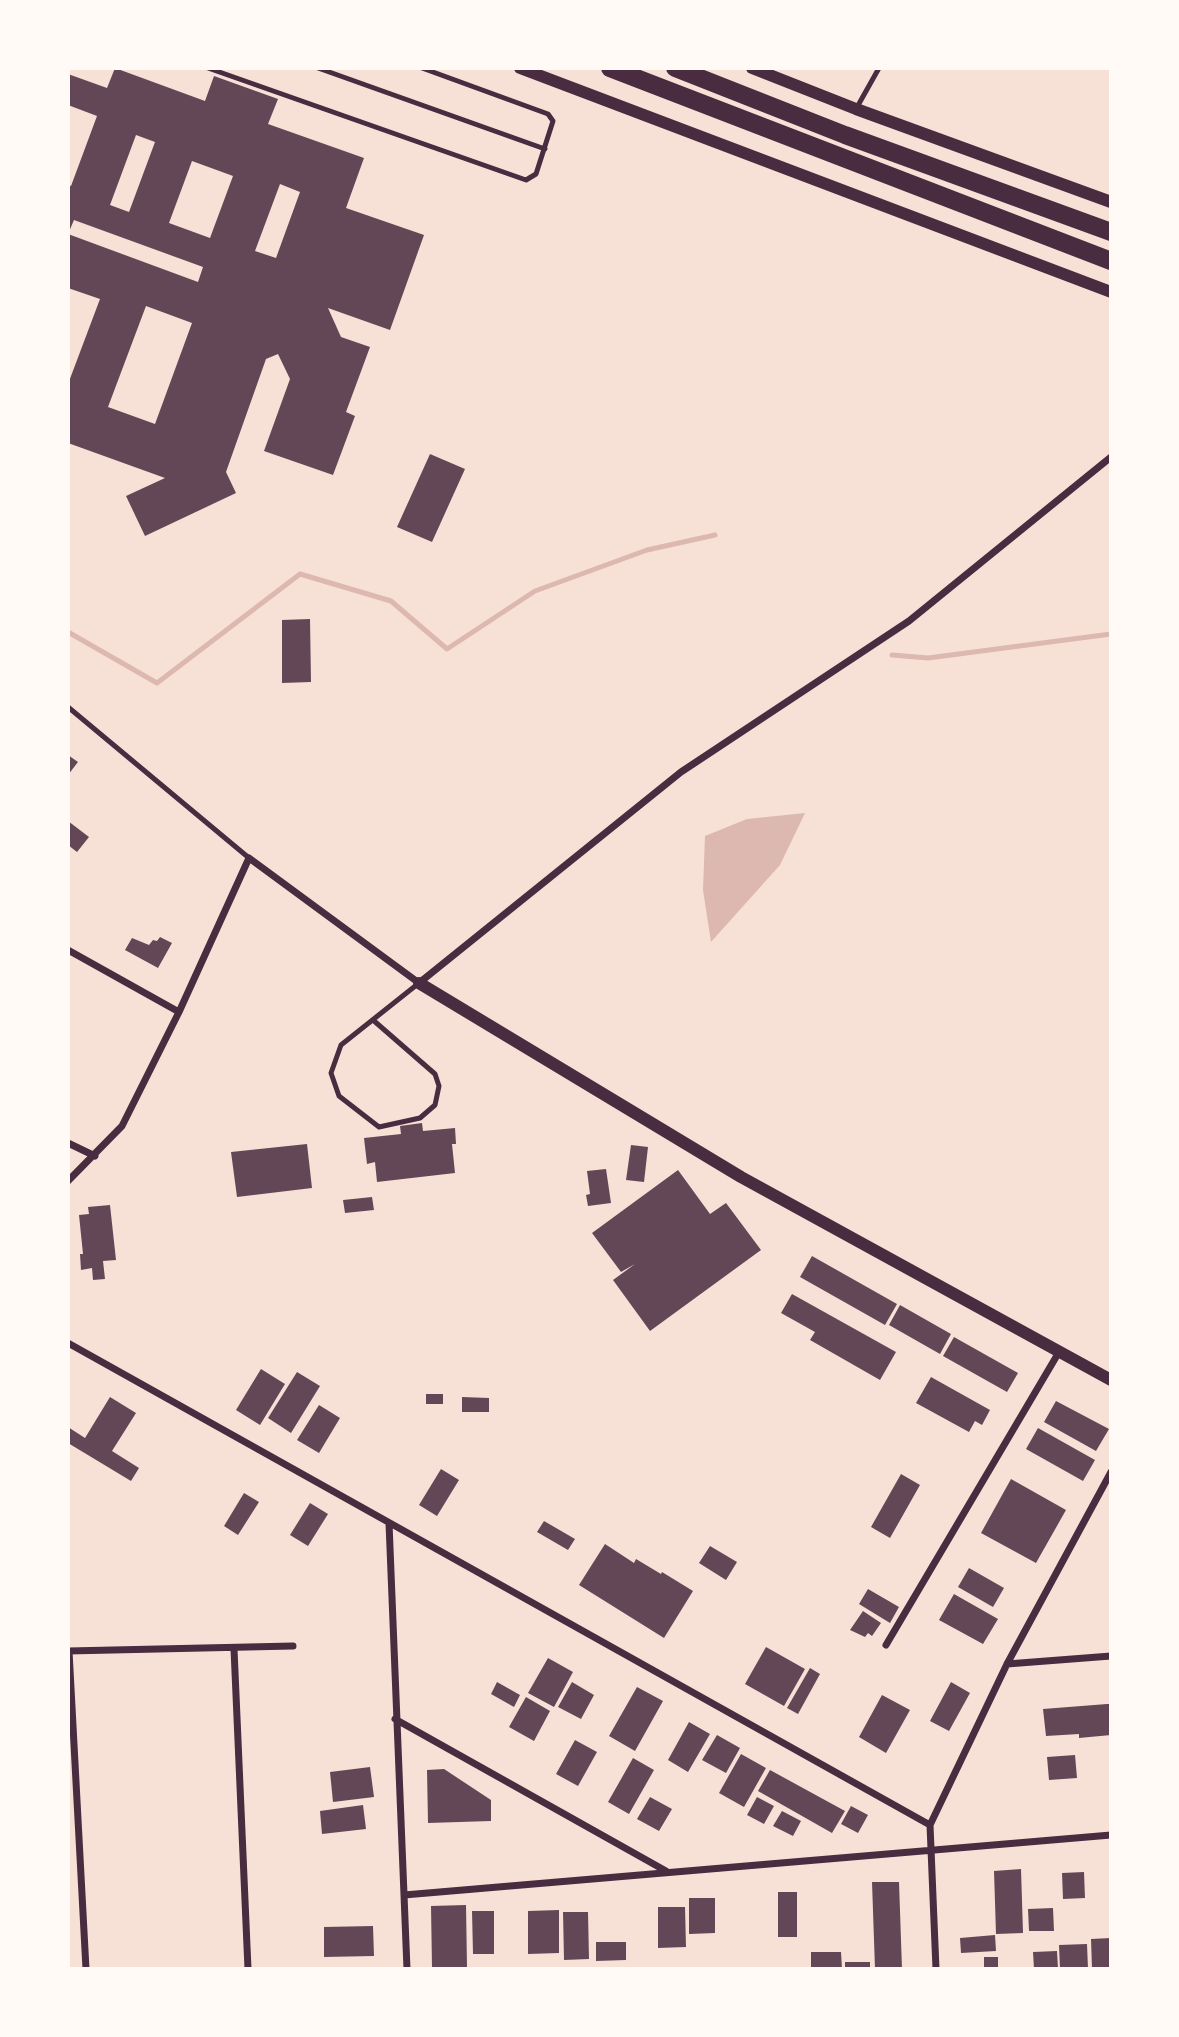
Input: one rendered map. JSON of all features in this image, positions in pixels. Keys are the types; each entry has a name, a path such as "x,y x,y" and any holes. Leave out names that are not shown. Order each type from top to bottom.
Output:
{"highway":[{"path":"610,68 1111,261"},
{"path":"675,68 845,135 1111,232"},
{"path":"686,68 705,80"}],"street":[{"path":"520,68 1111,292"},
{"path":"752,68 1111,202"},
{"path":"419,983 681,772 909,621 1111,457"},
{"path":"68,1181 122,1126 179,1012 249,858 419,983 741,1177 1111,1380"},
{"path":"68,950 179,1012"},
{"path":"68,1143 95,1156"},
{"path":"68,1343 930,1825"},
{"path":"887,1645 1059,1352"},
{"path":"936,1969 930,1825 1007,1664 1111,1472"},
{"path":"389,1523 407,1969"},
{"path":"86,1969 69,1651 293,1646"},
{"path":"234,1648 248,1969"},
{"path":"1007,1664 1111,1656"},
{"path":"395,1719 666,1872"},
{"path":"404,1895 1111,1835"}],"lane":[{"path":"208,68 526,180 536,174 553,121 548,114 422,68"},
{"path":"318,68 545,149"},
{"path":"856,109 879,68"},
{"path":"68,707 249,858"},
{"path":"373,1020 435,1074 439,1086 435,1105 421,1118 379,1127 339,1096 331,1073 341,1045 419,983"}],"shaded area":[{"path":"805,813 780,865 711,942 703,890 705,836 747,819"}],"building":[{"path":"115,68 205,101 214,76 278,99 268,124 364,158 346,208 424,235 390,330 328,308 341,337 370,347 346,412 355,416 333,475 264,451 290,379 278,354 266,359 226,472 236,493 145,536 126,496 165,478 68,443 68,384 100,299 68,288 68,234 68,185 71,186 97,116 68,105 68,74 107,88","holes":["136,135 155,142 129,212 110,205","192,161 233,176 210,238 169,223","280,184 300,192 276,258 255,251","74,220 203,267 198,282 68,234","146,306 192,323 155,424 108,407"]},
{"path":"430,454 465,469 432,542 397,527"},
{"path":"310,619 311,682 282,683 282,620"},
{"path":"68,755 78,762 68,775"},
{"path":"68,821 89,837 77,852 68,845"},
{"path":"160,937 172,943 158,968 125,950 132,938 149,945"},
{"path":"422,1123 423,1131 455,1128 456,1144 452,1144 455,1173 377,1182 375,1162 367,1164 364,1138 401,1134 400,1126"},
{"path":"307,1144 312,1188 237,1197 231,1152"},
{"path":"631,1145 648,1147 644,1182 626,1180"},
{"path":"606,1169 611,1203 588,1206 586,1195 590,1194 587,1171"},
{"path":"678,1170 710,1214 726,1203 761,1250 650,1331 613,1280 635,1264 621,1272 592,1233"},
{"path":"372,1197 374,1210 345,1213 343,1200"},
{"path":"110,1205 116,1260 103,1261 105,1279 93,1280 92,1268 81,1270 80,1254 83,1254 79,1215 89,1214 88,1207"},
{"path":"812,1256 897,1304 885,1325 800,1277"},
{"path":"792,1294 896,1352 880,1380 810,1340 815,1332 781,1313"},
{"path":"900,1305 951,1334 940,1354 889,1325"},
{"path":"954,1337 1018,1373 1007,1392 943,1356"},
{"path":"261,1369 285,1384 260,1425 236,1410"},
{"path":"297,1372 320,1386 291,1433 268,1418"},
{"path":"931,1377 990,1410 982,1425 975,1421 969,1432 916,1403"},
{"path":"426,1394 443,1394 443,1404 426,1404"},
{"path":"110,1397 136,1413 112,1451 139,1468 131,1481 68,1443 68,1427 85,1438"},
{"path":"462,1397 489,1398 489,1412 462,1412"},
{"path":"1056,1401 1109,1429 1096,1451 1044,1422"},
{"path":"319,1405 340,1418 319,1453 297,1440"},
{"path":"1038,1428 1095,1460 1083,1481 1026,1449"},
{"path":"441,1469 459,1480 437,1516 419,1505"},
{"path":"901,1474 920,1485 890,1538 871,1527"},
{"path":"1011,1479 1066,1510 1036,1563 981,1533"},
{"path":"244,1493 259,1502 238,1535 224,1526"},
{"path":"310,1503 328,1514 308,1546 290,1535"},
{"path":"544,1521 575,1539 568,1550 537,1532"},
{"path":"605,1544 634,1563 636,1559 693,1591 664,1638 579,1585"},
{"path":"710,1546 737,1562 726,1580 699,1563"},
{"path":"969,1568 1004,1588 993,1607 958,1587"},
{"path":"868,1589 899,1607 890,1623 859,1604"},
{"path":"954,1594 998,1619 983,1644 939,1620"},
{"path":"863,1611 881,1623 872,1636 868,1633 865,1637 850,1630"},
{"path":"766,1647 805,1669 784,1706 745,1684"},
{"path":"548,1658 573,1672 554,1707 528,1693"},
{"path":"810,1668 820,1674 798,1714 787,1708"},
{"path":"497,1682 520,1695 514,1707 491,1694"},
{"path":"572,1682 594,1695 581,1719 558,1707"},
{"path":"951,1682 970,1693 949,1731 930,1721"},
{"path":"637,1687 663,1701 635,1751 609,1736"},
{"path":"882,1695 910,1710 886,1753 859,1737"},
{"path":"526,1697 550,1711 534,1741 509,1727"},
{"path":"1111,1704 1111,1735 1079,1738 1079,1734 1046,1736 1043,1709"},
{"path":"689,1722 710,1734 688,1772 668,1760"},
{"path":"717,1735 740,1748 726,1773 702,1760"},
{"path":"575,1740 597,1752 578,1786 556,1774"},
{"path":"741,1754 766,1768 744,1807 719,1793"},
{"path":"1075,1755 1077,1778 1049,1780 1047,1757"},
{"path":"633,1758 654,1770 629,1814 608,1802"},
{"path":"370,1767 374,1797 333,1802 330,1772"},
{"path":"444,1769 491,1800 491,1821 428,1823 427,1770"},
{"path":"770,1770 845,1811 832,1833 758,1791"},
{"path":"650,1797 672,1809 659,1831 637,1819"},
{"path":"757,1797 774,1806 764,1824 747,1815"},
{"path":"363,1805 366,1829 322,1834 320,1811"},
{"path":"851,1806 868,1815 858,1833 841,1824"},
{"path":"782,1811 801,1821 793,1836 773,1826"},
{"path":"1021,1869 1023,1933 996,1934 994,1871"},
{"path":"1084,1872 1085,1898 1063,1899 1062,1873"},
{"path":"872,1882 899,1882 902,1969 875,1969"},
{"path":"778,1892 797,1892 797,1937 778,1937"},
{"path":"689,1898 715,1898 715,1933 689,1934"},
{"path":"466,1905 467,1967 432,1968 431,1906"},
{"path":"658,1907 685,1907 686,1947 658,1948"},
{"path":"1053,1908 1054,1931 1029,1931 1028,1909"},
{"path":"559,1910 559,1953 528,1954 528,1911"},
{"path":"472,1911 494,1911 494,1954 473,1954"},
{"path":"563,1912 588,1912 589,1959 564,1960"},
{"path":"373,1926 374,1956 324,1957 324,1927"},
{"path":"995,1935 996,1951 961,1953 960,1938"},
{"path":"1111,1938 1111,1969 1092,1969 1091,1939"},
{"path":"596,1942 626,1942 626,1960 596,1961"},
{"path":"1087,1944 1088,1969 1060,1969 1059,1945"},
{"path":"1057,1951 1058,1969 1034,1969 1033,1952"},
{"path":"811,1952 841,1952 842,1969 811,1969"},
{"path":"984,1957 998,1957 998,1969 984,1969"},
{"path":"845,1962 870,1962 870,1969 845,1969"}],"waterway":[{"path":"68,632 157,683 300,574 391,601 447,649 535,591 647,550 715,535"},
{"path":"892,655 928,658 1111,634"}]}
